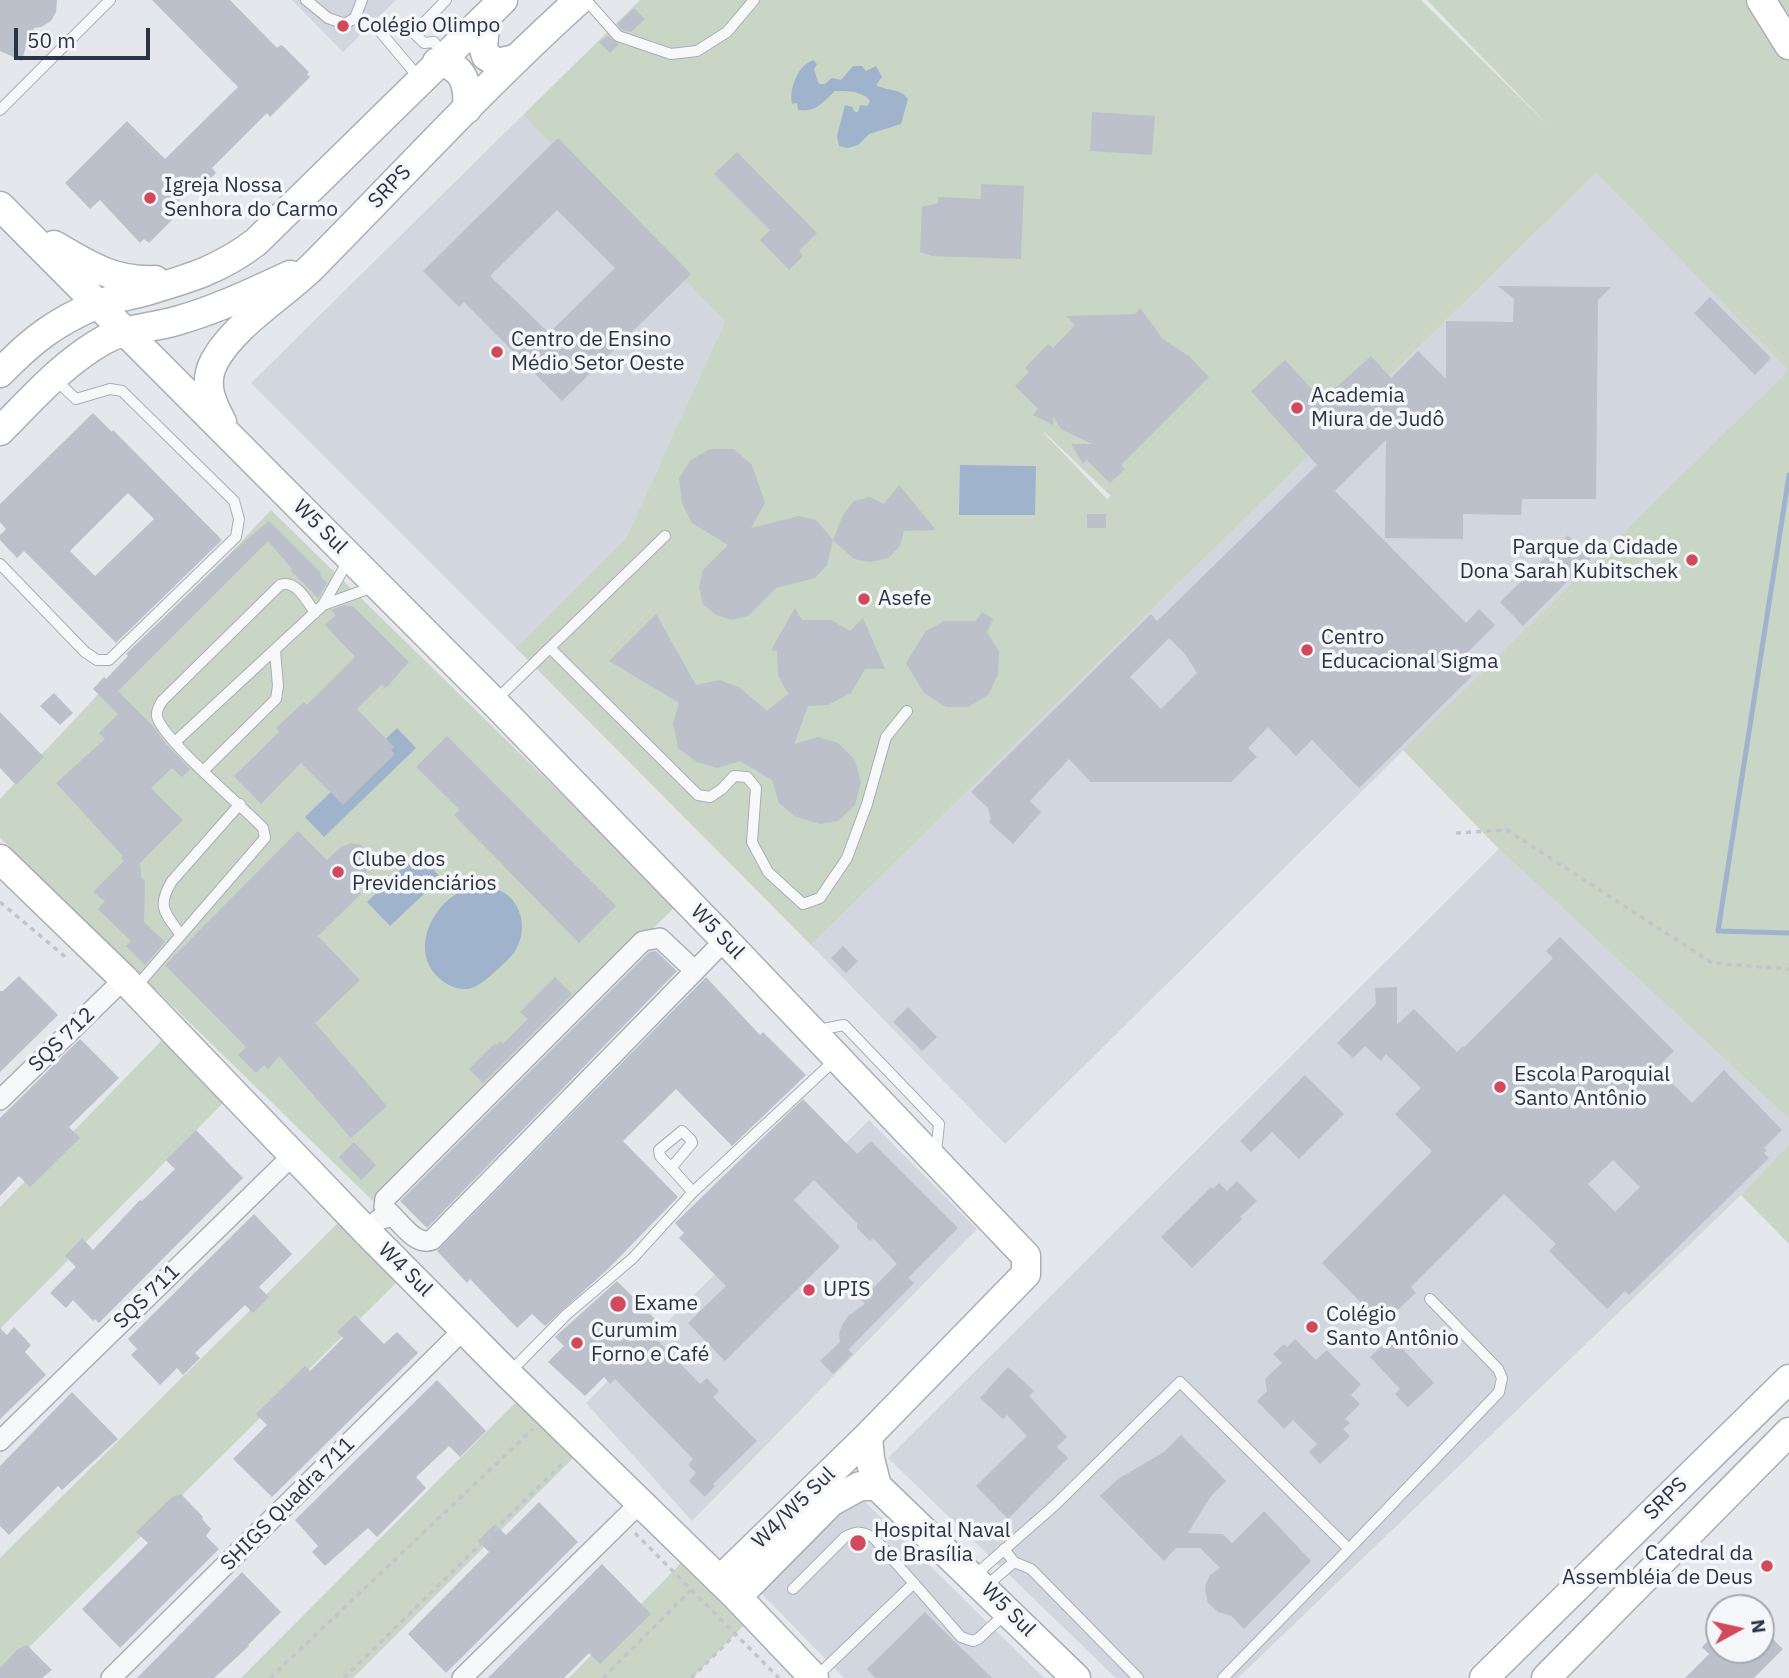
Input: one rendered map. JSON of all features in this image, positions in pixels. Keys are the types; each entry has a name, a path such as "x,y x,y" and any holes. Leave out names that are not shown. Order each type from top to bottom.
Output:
{"main road":[{"name":"SRPS","path":"126,332 209,311 314,264 514,59 579,0"},
{"path":"1761,0 1789,45"},
{"path":"0,373 29,343 64,320 98,304 186,280 218,268 256,242 494,8"},
{"path":"494,8 483,46 486,56 499,63 514,59"},
{"path":"434,66 447,63 461,72 468,94 467,109"},
{"name":"W5 Sul","path":"0,206 494,702 1021,1248 1028,1264 1026,1274 868,1436"},
{"path":"33,238 49,242 89,265 124,279 186,280"},
{"path":"230,436 209,393 208,383 213,365 229,341 314,264"},
{"path":"0,431 55,375 106,339 126,332"},
{"path":"29,343 48,347 55,358 55,375"},
{"name":"W4 Sul","path":"0,859 129,985 508,1374 730,1591 814,1678"},
{"name":"SRPS","path":"1484,1678 1789,1379"},
{"name":"SRPS","path":"1546,1678 1789,1432"},
{"path":"868,1436 870,1459 877,1486"},
{"name":"W4/W5 Sul","path":"730,1591 868,1436"},
{"name":"W4/W5 Sul","path":"730,1591 831,1502 860,1486 877,1486"},
{"name":"W5 Sul","path":"877,1486 1076,1678"}],"street":[{"path":"695,971 660,938 643,941 385,1199 384,1207 419,1241 432,1240 695,971 725,940"},
{"name":"SQS 712","path":"0,1100 129,985"},
{"name":"SQS 711","path":"0,1441 295,1154"},
{"path":"366,1230 379,1220 393,1216"},
{"name":"SHIGS Quadra 711","path":"111,1678 464,1329"},
{"path":"463,1678 640,1502"}],"lane":[{"path":"0,110 110,0"},
{"path":"306,0 340,24 350,23 355,18 362,0"},
{"path":"434,66 434,42 424,43 414,33 446,0"},
{"path":"586,0 618,36 671,54 697,51 727,32 754,0"},
{"path":"355,18 378,29 434,66"},
{"path":"0,564 85,652 97,660 109,660 236,537 239,519 234,502 122,391 110,389 76,399 55,375"},
{"path":"494,702 665,536"},
{"path":"175,742 319,609 349,557"},
{"path":"129,985 181,935 265,838 263,828 175,742 157,716 162,701 243,623 273,590 285,583 293,585 319,609"},
{"path":"319,609 378,586"},
{"path":"550,648 698,794 710,797 734,776 747,777 756,788 752,842 768,872 803,904 820,898 847,858 867,804 886,737 907,711"},
{"path":"203,771 276,699 275,651"},
{"path":"181,935 163,909 162,901 166,891 240,804"},
{"path":"812,1031 844,1026 939,1125 936,1160"},
{"path":"508,1374 566,1315 633,1258 693,1192 837,1058"},
{"path":"671,1168 693,1192"},
{"path":"1223,1678 1499,1392 1502,1378 1498,1369 1430,1299"},
{"path":"979,1582 1004,1549 1055,1505 1180,1382 1349,1549"},
{"path":"793,1589 845,1537 855,1532 864,1532 874,1538 961,1637 973,1641 978,1639 1008,1611"},
{"path":"1004,1549 1014,1562 1031,1569 1138,1678"},
{"path":"979,1582 1014,1562"},
{"path":"814,1678 914,1583"}],"path":[{"path":"1456,834 1507,831 1712,963 1789,969"},
{"path":"270,1678 550,1413"},
{"path":"344,1678 582,1445"},
{"path":"603,1678 730,1591"},
{"path":"691,1678 730,1591"}],"shaded area":[{"name":"Colégio Olimpo","path":"292,0 396,0 343,52"},
{"name":"Centro de Ensino Médio Setor Oeste","path":"523,115 725,321 626,538 516,648 251,383"},
{"name":"Centro Educacional Sigma","path":"1596,173 1788,370 1005,1144 811,945"},
{"name":"Colégio Santo Antônio","path":"1499,849 1789,1119 1789,1144 1741,1195 1238,1678 1116,1678 888,1458"},
{"name":"UPIS","path":"869,1120 977,1229 692,1521 586,1403"},
{"name":"Hospital Naval de Brasília","path":"858,1495 1044,1678 844,1678 759,1591"}],"green space":[{"path":"640,0 1421,0 1550,127 1427,0 1789,0 1789,1119 1499,849 1403,750 1788,370 1596,173 811,945 516,648 626,538 725,321 523,115","holes":["1044,432 1111,496 1107,499"]},
{"name":"Clube dos Previdenciários","path":"271,510 676,906 374,1202 0,838 0,799"},
{"path":"165,1037 227,1099 0,1329 0,1207"},
{"path":"1789,1144 1789,1244 1741,1195"},
{"path":"338,1223 396,1283 0,1676 0,1558"},
{"path":"523,1395 579,1452 353,1678 241,1678"},
{"path":"684,1560 747,1622 692,1678 569,1678"}],"water":[{"path":"813,60 817,64 814,70 819,84 825,84 832,78 841,80 853,66 862,66 866,71 876,66 882,77 876,85 897,91 908,99 901,124 869,134 858,145 848,148 839,146 837,136 845,105 858,112 860,105 867,106 870,101 859,93 835,91 815,108 798,110 797,103 792,104 793,84 803,67"},
{"path":"960,465 1036,466 1035,515 959,515"},
{"path":"397,728 416,748 324,837 305,817"},
{"path":"418,853 441,878 390,926 367,902"},
{"path":"482,886 503,892 516,904 522,920 521,938 513,954 488,978 471,988 459,989 444,982 430,967 426,956 427,932 446,901 459,893"}],"building":[{"path":"0,0 57,0 56,12 51,21 34,28 33,31 30,30 22,61 0,51"},
{"path":"152,0 230,0 277,48 283,46 309,72 307,74 310,77 270,117 267,113 212,168 216,173 195,194 191,189 169,211 175,217 149,243 144,239 140,243 100,200 90,209 65,183 127,121 165,159 238,87"},
{"path":"634,8 645,19 631,32 622,30 617,24"},
{"path":"608,36 619,44 610,53 599,42"},
{"path":"1092,112 1155,116 1152,155 1090,151"},
{"path":"558,138 691,274 562,401 464,302 459,307 423,271","holes":["557,210 615,268 549,333 490,276"]},
{"path":"737,152 817,233 799,251 803,256 789,270 760,240 770,230 714,174"},
{"path":"981,184 1024,186 1021,259 932,256 920,252 922,207 938,203 938,197 981,199"},
{"path":"1498,286 1611,287 1598,300 1596,499 1522,499 1521,515 1463,514 1463,539 1385,538 1386,440 1335,491 1466,623 1479,609 1495,625 1467,653 1476,663 1467,672 1472,676 1359,788 1312,740 1296,756 1268,727 1248,748 1257,757 1231,782 1091,782 1069,759 1030,801 1041,812 1013,844 989,822 991,819 988,808 971,792 1151,614 1157,621 1317,465 1251,391 1285,360 1322,400 1371,356 1391,378 1418,351 1446,379 1446,321 1513,322 1514,299","holes":["1169,638 1185,654 1197,673 1161,709 1130,677"]},
{"path":"1710,297 1771,358 1755,375 1694,313"},
{"path":"1140,308 1163,339 1190,357 1209,377 1121,465 1125,469 1110,483 1087,460 1083,464 1071,444 1092,444 1061,429 1053,416 1053,425 1033,415 1038,409 1015,386 1029,372 1025,368 1048,344 1053,348 1075,325 1066,316 1135,314"},
{"path":"93,413 222,540 116,643 24,551 17,558 0,540 0,535 6,529 0,522 0,504","holes":["128,493 154,519 95,576 70,551"]},
{"path":"710,449 734,449 752,465 765,503 751,528 799,516 816,520 833,540 827,565 815,578 776,588 748,616 732,620 716,615 703,604 699,587 703,570 728,545 692,523 682,503 679,478 691,460"},
{"path":"899,485 936,530 904,531 900,546 888,558 870,562 854,559 833,540 843,515 854,501 870,497 884,504"},
{"path":"1087,514 1106,514 1106,528 1087,528"},
{"path":"269,521 320,572 327,583 318,598 291,571 268,541 118,691 190,769 182,777 172,768 151,788 183,820 140,863 141,877 145,881 144,922 165,942 145,965 126,946 131,941 98,909 105,901 93,892 124,861 121,858 123,856 56,783 105,739 99,733 118,714 93,689 233,551"},
{"path":"1568,535 1591,558 1523,626 1500,602"},
{"path":"344,605 354,607 409,662 386,688 382,684 357,709 394,747 391,750 395,754 343,805 301,763 261,804 234,776 279,732 276,728 304,702 307,705 355,657 325,625 336,615 331,610"},
{"path":"795,608 802,620 831,620 850,631 863,618 885,669 865,669 851,693 828,705 808,706 794,744 818,737 838,743 855,760 861,782 855,805 838,821 820,824 796,817 779,803 772,780 740,761 717,768 697,762 678,748 673,723 679,703 609,661 656,614 696,685 719,680 739,687 767,711 788,694 778,675 777,651 771,650"},
{"path":"982,612 993,619 987,632 999,651 998,675 988,695 968,707 946,707 924,693 906,663 926,631 944,621 976,621"},
{"path":"54,693 73,713 60,725 40,706"},
{"path":"0,712 44,757 16,785 0,768"},
{"path":"447,736 616,906 579,943 454,815 460,810 416,767"},
{"path":"298,831 327,860 341,847 351,843 361,845 369,856 367,871 352,885 361,894 318,936 360,980 315,1023 387,1106 351,1138 279,1056 268,1070 264,1065 256,1073 238,1055 246,1047 165,965"},
{"path":"1560,937 1674,1051 1657,1068 1692,1103 1724,1070 1782,1130 1764,1148 1767,1150 1764,1153 1769,1158 1629,1295 1625,1291 1607,1309 1549,1251 1556,1244 1504,1194 1411,1287 1416,1293 1382,1324 1322,1263 1432,1151 1395,1114 1421,1088 1386,1054 1381,1061 1365,1046 1353,1058 1337,1043 1376,1004 1375,988 1397,987 1397,1025 1414,1009 1457,1052 1553,958 1546,951","holes":["1613,1160 1640,1187 1615,1212 1588,1184"]},
{"path":"843,946 858,961 846,973 831,958"},
{"path":"656,951 677,971 427,1228 400,1201 649,952"},
{"path":"19,976 58,1015 0,1072 0,991"},
{"path":"555,977 572,994 483,1083 469,1069 495,1043 496,1045 501,1041 503,1044 528,1019 520,1012"},
{"path":"706,977 760,1035 763,1032 806,1075 732,1146 676,1089 623,1141 678,1197 608,1269 545,1326 532,1314 517,1328 470,1279 467,1283 437,1251"},
{"path":"908,1007 937,1037 922,1051 893,1022"},
{"path":"80,1039 119,1078 69,1127 80,1138 30,1187 19,1176 0,1196 0,1118"},
{"path":"1305,1075 1344,1114 1299,1159 1272,1132 1251,1152 1240,1141"},
{"path":"803,1099 857,1154 871,1141 958,1228 908,1278 914,1283 848,1350 853,1354 833,1374 820,1361 840,1342 839,1334 848,1316 865,1304 861,1300 897,1264 873,1238 870,1241 857,1228 857,1223 814,1180 794,1200 840,1247 725,1361 688,1323 726,1286 679,1238 684,1233 675,1223"},
{"path":"196,1130 243,1178 99,1323 95,1319 93,1321 73,1300 66,1308 50,1293 76,1267 65,1256 82,1238 93,1250 140,1200 175,1169 166,1160"},
{"path":"354,1142 376,1165 361,1180 339,1157"},
{"path":"1237,1181 1257,1201 1192,1268 1161,1237 1211,1187 1213,1189 1219,1183 1227,1191"},
{"path":"254,1214 292,1254 259,1287 269,1297 253,1313 245,1305 195,1353 200,1358 183,1375 177,1368 160,1385 131,1355 137,1349 128,1339"},
{"path":"617,1281 665,1329 655,1338 700,1384 707,1378 719,1391 713,1397 757,1441 713,1484 715,1486 705,1497 689,1481 696,1473 688,1465 693,1459 615,1379 610,1384 604,1377 585,1396 548,1362 564,1346 555,1337"},
{"path":"355,1315 384,1344 397,1332 418,1353 272,1497 233,1459 267,1425 256,1414 305,1366 310,1371 343,1338 337,1332"},
{"path":"14,1327 31,1345 25,1352 46,1375 0,1419 0,1328 7,1335"},
{"path":"1392,1337 1434,1383 1408,1407 1395,1394 1400,1389 1370,1357"},
{"path":"1295,1339 1316,1360 1327,1350 1361,1384 1351,1395 1360,1404 1345,1419 1350,1423 1343,1429 1350,1436 1320,1464 1309,1452 1317,1444 1293,1420 1284,1429 1257,1401 1267,1391 1265,1379 1282,1363 1273,1354 1284,1344 1287,1347"},
{"path":"1008,1367 1034,1391 1029,1396 1067,1437 1057,1447 1068,1458 1008,1519 976,1486 1027,1436 1007,1415 1003,1419 980,1398"},
{"path":"437,1380 486,1431 460,1457 449,1446 416,1477 426,1488 377,1537 368,1528 325,1566 312,1552 318,1546 295,1520"},
{"path":"72,1392 118,1439 62,1490 58,1486 9,1535 0,1526 0,1466"},
{"path":"1181,1435 1226,1481 1211,1496 1188,1533 1223,1534 1232,1543 1264,1511 1311,1561 1244,1629 1231,1616 1218,1612 1208,1603 1206,1583 1210,1575 1220,1568 1200,1548 1176,1548 1164,1561 1100,1496 1118,1479 1164,1452"},
{"path":"181,1494 203,1517 211,1529 206,1536 219,1549 120,1648 82,1609 148,1543 136,1532 172,1497"},
{"path":"539,1502 578,1542 446,1673 408,1634 489,1552 478,1541 495,1524 506,1535"},
{"path":"602,1564 651,1614 600,1664 589,1653 564,1678 488,1678"},
{"path":"242,1572 281,1612 249,1646 214,1678 137,1678"},
{"path":"925,1612 992,1678 875,1678 867,1669"},
{"path":"1775,1641 1783,1649 1775,1657"},
{"path":"27,1645 52,1670 42,1678 0,1678 0,1668 18,1649"},
{"path":"1705,1658 1705,1664 1768,1664 1754,1678 1685,1678"}],"waterway":[{"path":"1789,475 1718,931 1789,933"}],"place":[{"name":"Colégio Olimpo","path":"343,26"},
{"name":"Igreja Nossa Senhora do Carmo","path":"150,198"},
{"name":"Centro de Ensino Médio Setor Oeste","path":"497,352"},
{"name":"Academia Miura de Judô","path":"1297,408"},
{"name":"Parque da Cidade Dona Sarah Kubitschek","path":"1692,560"},
{"name":"Asefe","path":"864,599"},
{"name":"Centro Educacional Sigma","path":"1307,650"},
{"name":"Clube dos Previdenciários","path":"338,872"},
{"name":"Escola Paroquial Santo Antônio","path":"1500,1087"},
{"name":"UPIS","path":"809,1290"},
{"name":"Exame","path":"618,1304"},
{"name":"Colégio Santo Antônio","path":"1312,1327"},
{"name":"Curumim Forno e Café","path":"577,1343"},
{"name":"Hospital Naval de Brasília","path":"858,1543"},
{"name":"Catedral da Assembléia de Deus","path":"1767,1566"}]}
